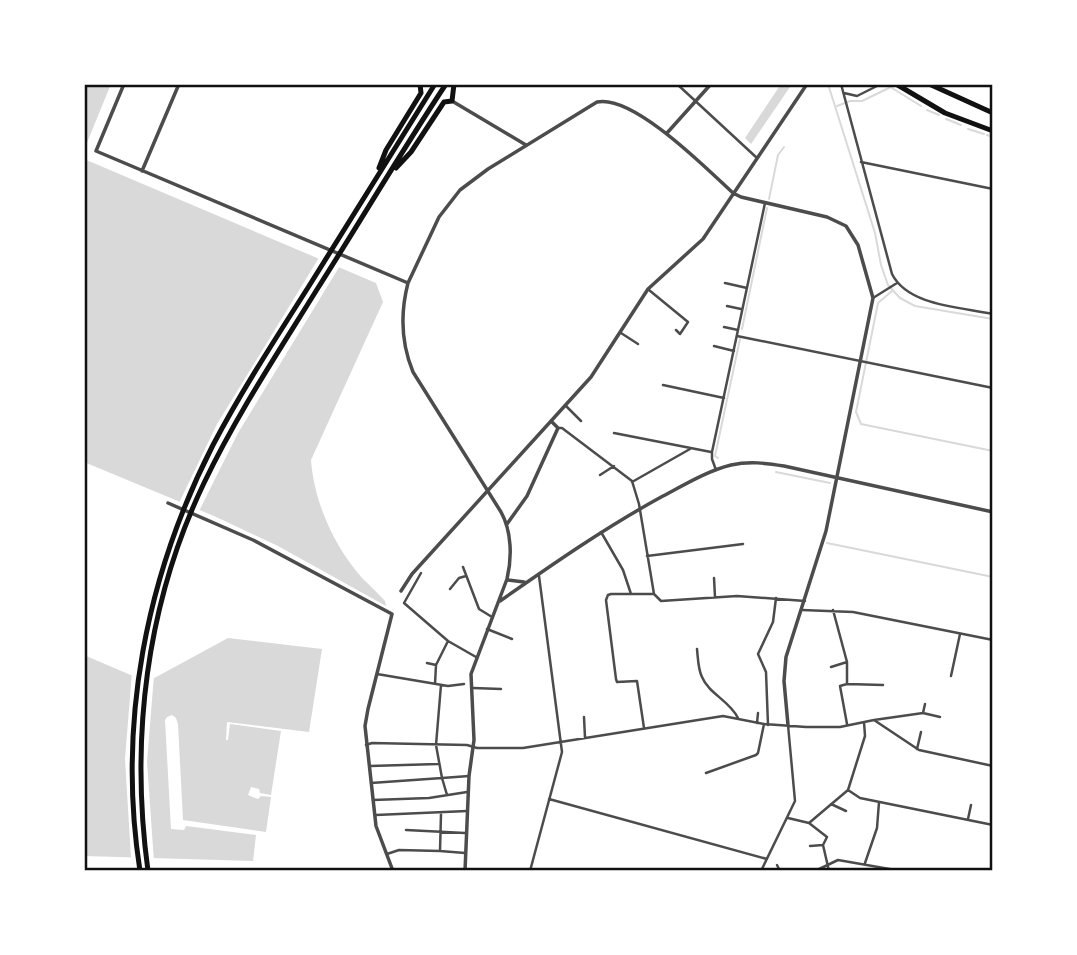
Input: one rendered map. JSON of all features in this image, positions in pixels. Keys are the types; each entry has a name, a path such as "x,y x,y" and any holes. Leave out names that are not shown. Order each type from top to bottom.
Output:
{"highway":[{"path":"378,174 386,150 421,93 420,84"},
{"path":"140,871 134,810 134,717 145,637 160,572 184,508 213,445 265,356 435,84"},
{"path":"148,871 141,801 142,719 153,636 168,576 190,514 219,453 266,371 446,84"},
{"path":"385,181 411,152 443,102 452,101 454,84"},
{"path":"896,84 944,113 993,131"},
{"path":"929,84 993,113"}],"street":[{"path":"124,84 96,151 408,284"},
{"path":"142,171 179,84"},
{"path":"677,84 757,158"},
{"path":"667,133 711,84"},
{"path":"401,591 412,574 601,364 648,289 697,246 807,84"},
{"path":"841,84 892,274 897,284 912,296 924,300 993,314"},
{"path":"844,95 857,96 881,84"},
{"path":"452,101 526,145"},
{"path":"465,871 469,776 475,724 471,674 507,579 510,555 507,524 413,372 406,353 403,309 408,284 439,217 453,198 478,175 601,101 613,102 667,133 733,193 827,217 846,226 858,245 873,298 827,531 785,665 795,801 761,871"},
{"path":"861,162 993,189"},
{"path":"716,470 712,452 765,202"},
{"path":"725,283 747,288"},
{"path":"873,298 897,284"},
{"path":"648,289 688,323 680,334 676,330"},
{"path":"727,306 743,309"},
{"path":"724,327 739,330"},
{"path":"621,333 638,344"},
{"path":"737,336 993,388"},
{"path":"714,346 734,351"},
{"path":"663,385 724,398"},
{"path":"566,405 581,421"},
{"path":"551,421 632,482 639,504 654,594 661,601 737,596 805,601"},
{"path":"507,524 527,496 558,428"},
{"path":"614,433 712,452"},
{"path":"632,482 692,448"},
{"path":"500,601 601,532 730,465 757,462 993,512"},
{"path":"600,475 614,466"},
{"path":"168,503 253,540 392,614 366,718 366,745 374,815 393,871"},
{"path":"601,532 623,570 631,594"},
{"path":"647,556 743,544"},
{"path":"463,567 479,609 492,617"},
{"path":"421,573 404,603 448,641 476,657"},
{"path":"530,871 562,752 539,573"},
{"path":"450,589 459,578 466,576"},
{"path":"714,578 715,597"},
{"path":"507,579 526,582"},
{"path":"644,728 637,681 617,682 606,600 608,594 654,594"},
{"path":"705,773 758,753 766,725 766,671 758,654 773,622 776,598"},
{"path":"802,610 852,612 993,640"},
{"path":"833,610 847,663 848,684"},
{"path":"487,629 512,639"},
{"path":"951,676 960,634"},
{"path":"435,684 436,665 448,641"},
{"path":"697,649 700,674 704,681 730,705 738,719"},
{"path":"427,663 436,665"},
{"path":"831,667 847,663"},
{"path":"376,674 441,685 464,684"},
{"path":"441,685 436,745 438,764 447,795"},
{"path":"847,725 840,686 883,685"},
{"path":"472,688 501,689"},
{"path":"923,713 925,704"},
{"path":"757,723 758,713"},
{"path":"366,745 372,743 507,749 713,717 766,725 827,727 923,713 940,717"},
{"path":"584,717 585,738"},
{"path":"874,720 918,749 993,766"},
{"path":"809,823 848,790 865,736 864,722"},
{"path":"918,749 921,732"},
{"path":"370,766 438,764"},
{"path":"371,783 469,776"},
{"path":"848,790 860,798 993,825"},
{"path":"373,800 429,799 468,792"},
{"path":"549,799 767,859"},
{"path":"864,863 877,828 879,802"},
{"path":"831,804 846,811"},
{"path":"968,820 971,805"},
{"path":"374,815 467,811"},
{"path":"440,850 441,813"},
{"path":"788,818 809,823 833,841"},
{"path":"406,830 467,833"},
{"path":"827,837 823,845 829,871"},
{"path":"810,846 823,845"},
{"path":"387,854 399,850 466,853"},
{"path":"815,871 838,860 901,871"},
{"path":"777,866 780,871"}],"shaded area":[{"path":"84,84 111,84 84,150"},
{"path":"781,84 792,84 751,144 745,138"},
{"path":"84,159 376,283 383,302 311,460 316,492 334,538 362,578 385,601 386,606 278,546 214,516 84,462"},
{"path":"228,638 322,649 309,732 227,722 226,740 230,724 281,731 271,795 260,793 259,789 251,787 248,795 258,799 261,796 271,797 266,832 183,820 178,724 172,715 165,720 171,829 184,830 186,826 256,835 253,861 84,856 84,655 147,682"}],"pier":[{"path":"320,256 341,264 238,433 198,513 178,505 217,424"},
{"path":"132,672 147,678 154,675 147,762 154,862 131,861 125,759"}],"waterway":[{"path":"828,84 875,233 888,285 900,298 915,306 993,319"},
{"path":"837,106 850,101 862,101 893,86"},
{"path":"892,88 921,106"},
{"path":"927,110 939,115"},
{"path":"946,119 961,125"},
{"path":"968,129 984,134"},
{"path":"987,135 993,137"},
{"path":"769,199 778,155 784,147"},
{"path":"742,329 767,208"},
{"path":"892,291 878,303 856,412 861,424 993,451"},
{"path":"718,458 715,456 740,339"},
{"path":"776,472 830,483"},
{"path":"827,543 993,577"}]}
